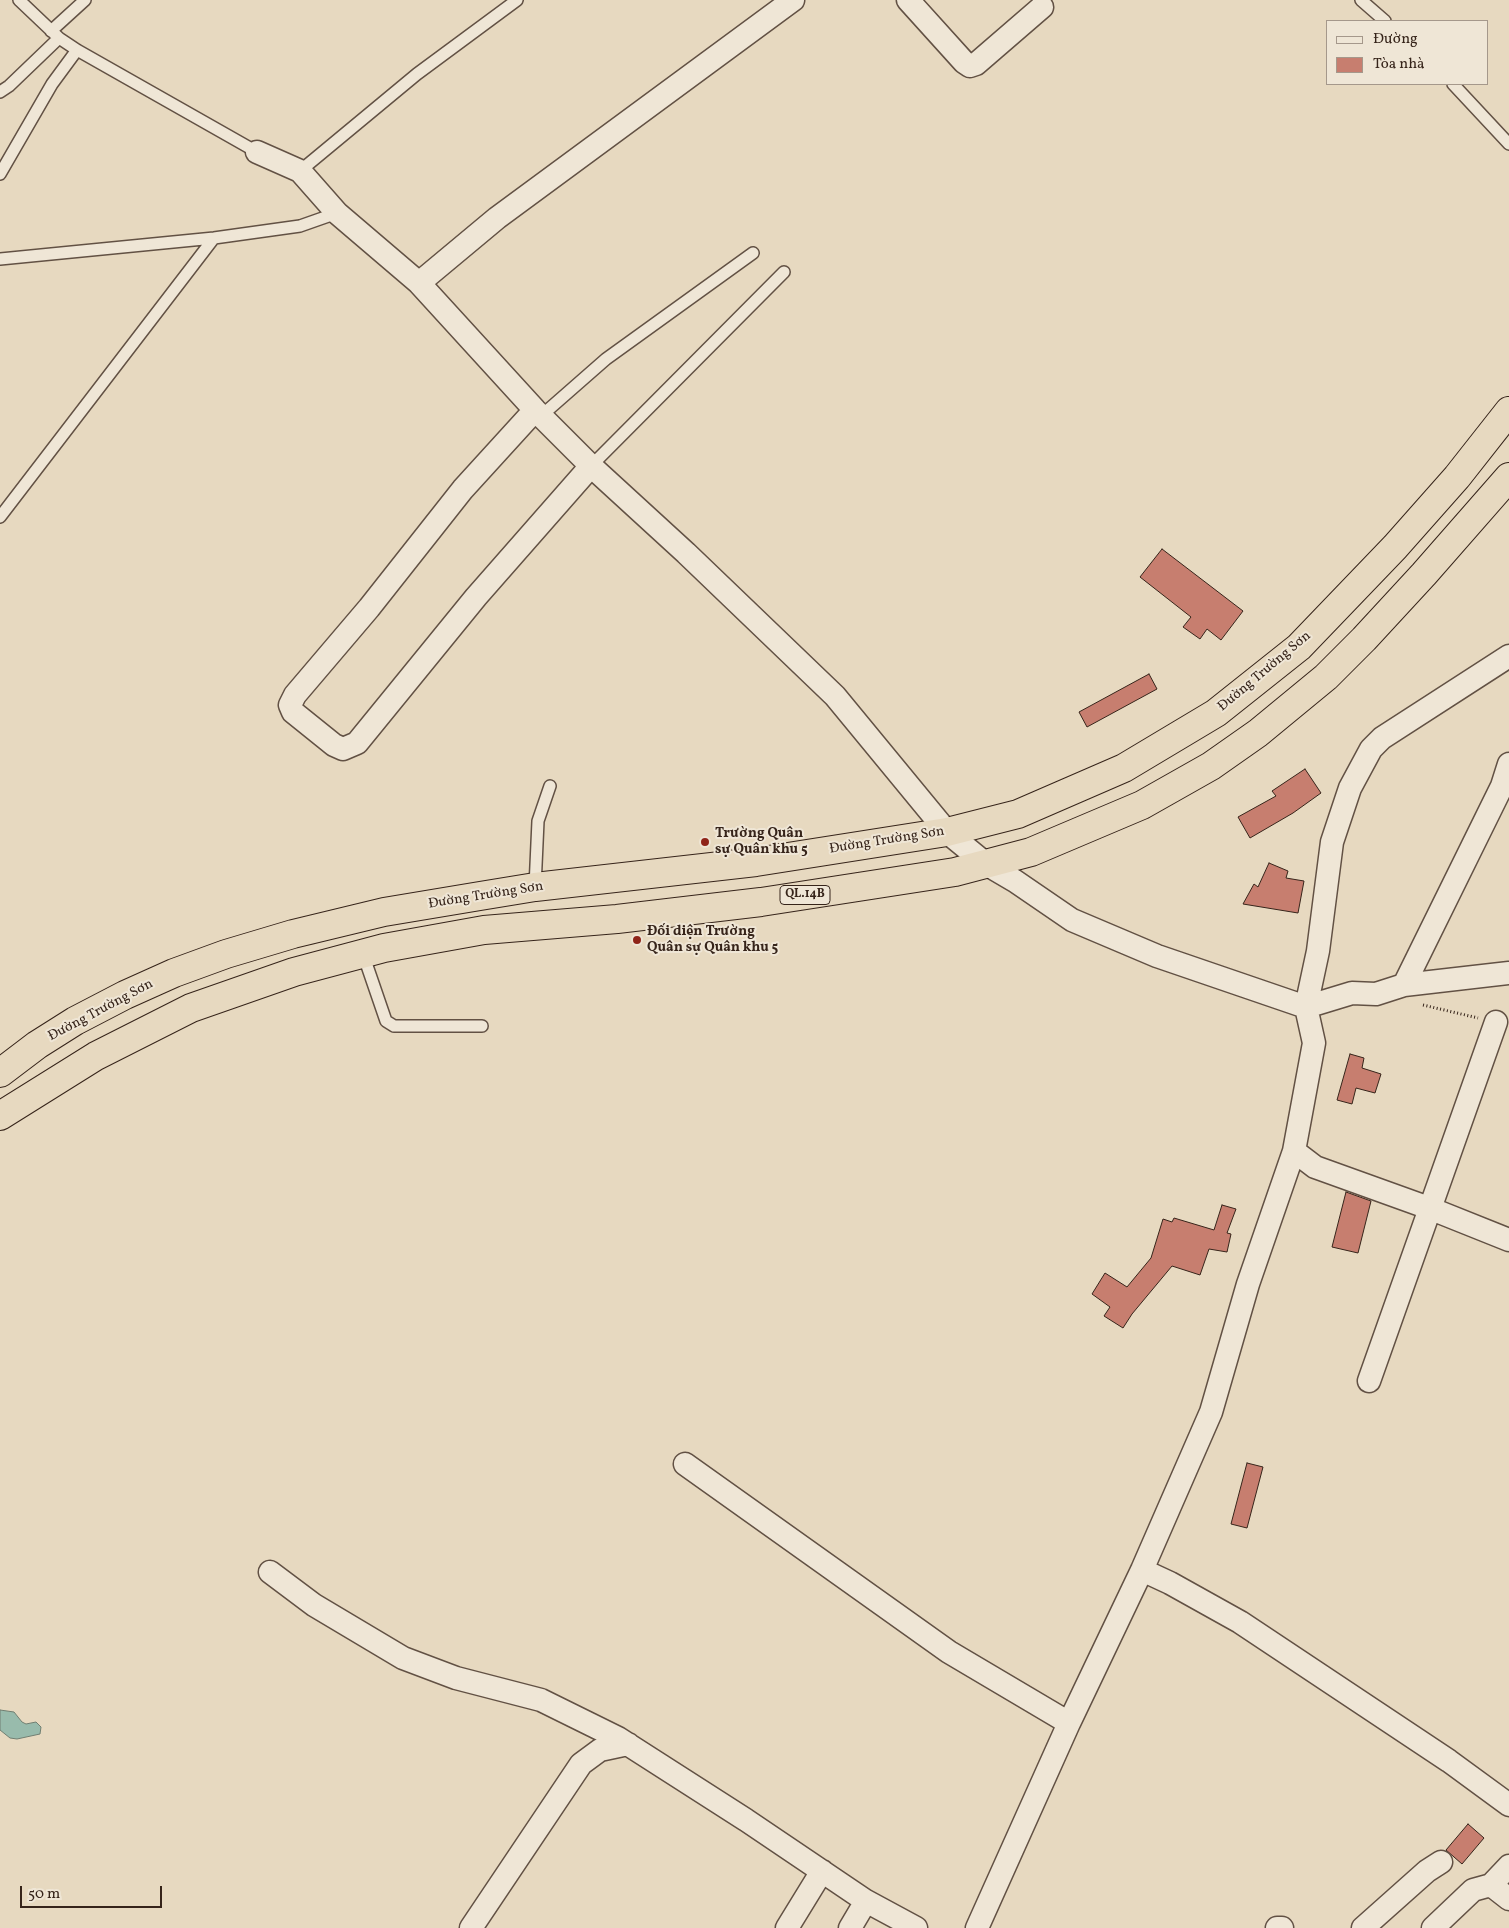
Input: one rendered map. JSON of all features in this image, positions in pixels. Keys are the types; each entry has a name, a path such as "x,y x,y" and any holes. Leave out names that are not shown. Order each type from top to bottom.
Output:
{"highway":[{"name":"Đường Trường Sơn","path":"0,1073 37,1045 75,1021 125,995 174,973 226,954 293,934 384,912 535,887 756,862 947,832 1018,814 1124,768 1216,713 1299,647 1335,611 1457,477 1509,411"},
{"name":"QL.14B","path":"0,1116 96,1056 191,1008 294,972 384,948 484,930 617,919 761,902 955,872 1031,852 1142,804 1212,766 1258,733 1326,676 1364,639 1431,567 1509,476"}],"street":[{"path":"419,283 497,218 793,0"},
{"path":"908,0 964,62 970,66 976,64 1042,7"},
{"path":"257,152 300,171 337,213 419,283 538,413 591,466 686,553 835,696 947,832 986,864 1015,881 1072,920 1157,956 1306,1007 1352,993 1376,994 1404,985 1509,973"},
{"path":"538,413 464,489 369,608 295,695 290,705 293,712 334,745 343,749 357,743 476,597 591,466"},
{"path":"977,1928 1069,1723 1142,1570 1211,1412 1248,1284 1294,1152 1314,1043 1306,1007 1318,951 1332,842 1350,788 1370,749 1382,738 1509,656"},
{"path":"1404,985 1502,786 1509,764"},
{"path":"1368,1382 1496,1022"},
{"path":"1294,1152 1315,1168 1429,1208 1509,1240"},
{"path":"685,1464 949,1652 1069,1723"},
{"path":"1142,1570 1170,1583 1240,1622 1449,1761 1509,1804"},
{"path":"270,1572 314,1605 403,1658 456,1678 541,1700 628,1744 746,1820 866,1901 916,1928"},
{"path":"471,1928 581,1764 600,1750 628,1744"},
{"path":"1364,1928 1427,1871 1440,1862"},
{"path":"1432,1928 1473,1890 1491,1885 1509,1866"},
{"path":"787,1928 822,1872"},
{"path":"1491,1885 1509,1899"},
{"path":"850,1928 866,1901"},
{"path":"1277,1928 1282,1928"}],"lane":[{"path":"19,0 55,35 77,50 257,152"},
{"path":"0,92 8,86 85,0"},
{"path":"300,171 417,74 517,0"},
{"path":"1361,0 1384,20"},
{"path":"0,174 52,84 77,50"},
{"path":"1454,85 1509,144"},
{"path":"0,259 214,238 300,226 337,213"},
{"path":"0,517 214,238"},
{"path":"538,413 606,359 753,252"},
{"path":"591,466 784,272"},
{"path":"535,887 538,821 550,786"},
{"path":"363,954 386,1021 394,1026 482,1026"}],"path":[{"path":"1422,1005 1496,1022"}],"shaded area":[{"path":"0,1710 14,1712 26,1724 36,1722 41,1727 40,1734 17,1739 10,1738 0,1730"}],"building":[{"path":"1162,549 1243,611 1221,640 1207,629 1200,639 1183,627 1191,617 1140,577"},
{"path":"1149,674 1157,689 1087,727 1079,712"},
{"path":"1305,769 1321,793 1293,813 1250,838 1238,817 1276,796 1272,791"},
{"path":"1269,863 1288,871 1286,878 1304,881 1298,913 1243,904 1254,884 1258,887"},
{"path":"1350,1054 1364,1058 1362,1068 1381,1074 1375,1093 1356,1088 1352,1104 1337,1100"},
{"path":"1346,1192 1371,1201 1358,1253 1332,1247"},
{"path":"1222,1205 1236,1209 1227,1233 1231,1234 1227,1252 1209,1249 1200,1275 1172,1266 1132,1314 1123,1328 1104,1316 1110,1307 1092,1294 1105,1273 1127,1287 1151,1258 1163,1219 1172,1222 1174,1218 1214,1230"},
{"path":"1247,1463 1263,1467 1247,1528 1231,1524"},
{"path":"1468,1824 1484,1838 1462,1864 1446,1850"}],"place":[{"name":"Trường Quân sự Quân khu 5","path":"705,842"},
{"name":"Đối diện Trường Quân sự Quân khu 5","path":"637,940"}]}
